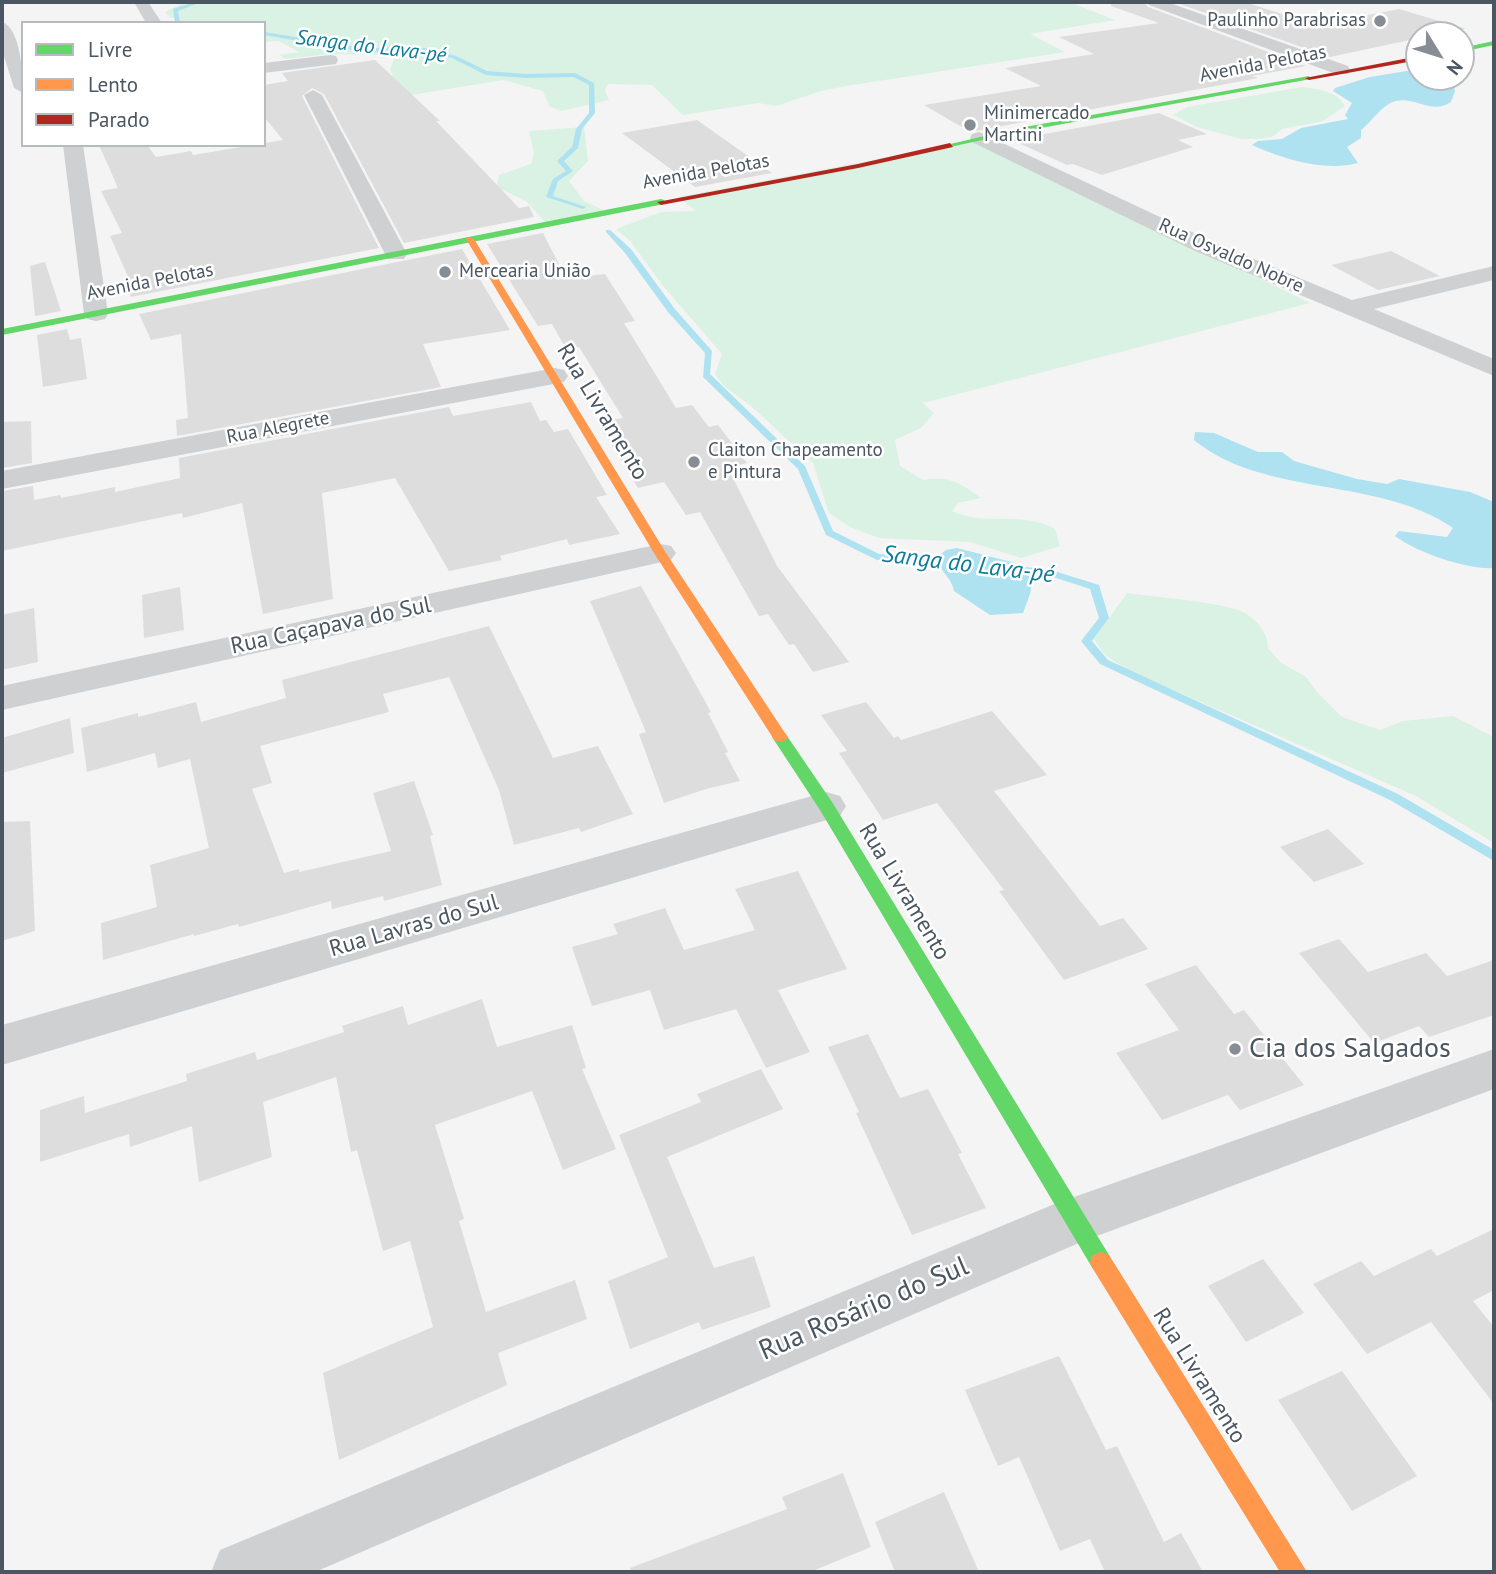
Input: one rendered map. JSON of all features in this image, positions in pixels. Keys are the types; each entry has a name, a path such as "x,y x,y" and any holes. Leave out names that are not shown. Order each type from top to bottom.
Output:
{"street":[{"path":"141,2 153,21"},
{"path":"1154,2 1342,70"},
{"path":"2,27 19,98"},
{"path":"1475,47 1494,43"},
{"path":"266,68 330,60"},
{"name":"Avenida Pelotas","path":"2,332 470,239 858,166 979,138 1405,60"},
{"path":"313,95 396,254"},
{"name":"Rua Osvaldo Nobre","path":"979,138 1203,246 1494,368"},
{"path":"73,147 96,314"},
{"name":"Rua Livramento","path":"470,239 660,553 825,806 1075,1220 1294,1572"},
{"path":"1350,308 1494,273"},
{"name":"Rua Alegrete","path":"2,480 555,376"},
{"name":"Rua Caçapava do Sul","path":"2,698 660,553"},
{"name":"Rua Lavras do Sul","path":"2,1045 825,806"},
{"name":"Rua Rosário do Sul","path":"242,1572 1075,1220 1494,1069"}],"green space":[{"path":"185,2 1069,2 1115,20 1030,34 1065,52 846,86 776,106 758,103 683,115 652,85 608,84 605,90 609,100 561,111 549,106 543,91 503,80 411,95 394,79 390,69 396,55 328,54 286,59 279,55 299,52 279,41 266,42 266,21 178,21 165,12"},
{"path":"1303,87 1332,94 1345,106 1323,121 1282,129 1272,137 1258,139 1241,139 1197,127 1173,115 1187,107"},
{"path":"584,127 588,161 569,181 584,201 605,211 545,222 526,201 496,187 499,175 531,164 534,153 529,131"},
{"path":"973,141 1310,303 923,403 934,413 921,428 895,440 900,466 923,480 954,481 981,498 958,503 952,511 964,516 1030,520 1055,529 1060,546 1021,558 970,542 879,538 850,527 829,513 813,463 751,406 724,386 715,374 722,354 664,287 630,241 616,229 661,212 696,211 678,197"},
{"path":"1127,593 1206,603 1245,613 1261,628 1268,648 1281,663 1305,676 1342,717 1380,730 1403,721 1453,716 1494,737 1494,843 1416,796 1130,671 1105,655 1094,639"}],"water":[{"path":"1405,71 1405,91 1455,91 1451,102 1437,107 1403,100 1386,106 1361,130 1361,138 1347,147 1358,163 1332,166 1304,163 1252,145 1258,141 1282,139 1301,128 1348,119 1345,115 1352,103 1333,91 1370,77"},
{"path":"1195,432 1214,433 1258,452 1282,452 1294,461 1357,479 1387,484 1399,479 1470,492 1494,502 1494,568 1470,566 1442,559 1395,536 1399,531 1447,537 1453,528 1424,512 1392,501 1253,471 1222,458 1194,440"},
{"path":"957,548 1023,565 1033,577 1023,613 990,615 954,591 937,557 946,550"}],"building":[{"path":"1112,2 1144,2 1148,7 1306,66 1252,76 1258,78 970,132 924,105 1041,86 1005,68 1094,54 1059,37 1159,23 1111,6"},
{"path":"1174,2 1244,2 1317,25 1399,9 1439,21 1405,21 1405,41 1330,57"},
{"path":"375,60 440,121 436,121 519,208 529,206 534,217 404,243 324,94 312,88 302,96 379,248 131,297 123,280 129,279 110,236 122,233 101,191 118,188 100,147 148,147 156,157 191,151 193,155 241,147 266,147 266,143 283,140 266,119 266,85 288,81 282,73"},
{"path":"1159,113 1207,134 1178,140 1193,147 1102,175 1073,164 1067,165 1012,140"},
{"path":"697,120 772,173 695,187 622,133"},
{"path":"543,233 564,274 578,273 580,277 605,274 635,321 624,323 676,408 692,405 709,427 718,425 747,463 728,468 777,566 849,662 813,672 794,644 789,645 768,614 759,616 700,512 686,515 664,482 638,488 598,423 623,418 579,347 566,349 552,324 538,326 487,244"},
{"path":"462,249 510,330 423,344 441,387 177,436 176,420 188,418 181,334 151,340 139,314"},
{"path":"1391,251 1440,276 1378,290 1331,265"},
{"path":"45,262 61,311 35,316 30,266"},
{"path":"67,329 70,340 81,338 87,379 43,387 37,335"},
{"path":"531,402 540,421 546,420 554,432 568,429 607,495 596,497 620,534 569,545 567,539 500,556 502,560 449,571 395,478 322,493 333,599 263,614 242,503 183,518 182,513 2,551 2,491 33,486 34,500 60,495 61,498 115,487 115,492 180,478 179,458 449,407 453,416"},
{"path":"31,421 32,463 2,468 2,422"},
{"path":"641,586 711,712 708,713 740,781 664,803 639,734 646,732 590,601"},
{"path":"180,587 184,630 144,638 142,595"},
{"path":"34,608 38,662 2,670 2,615"},
{"path":"489,626 553,758 598,746 633,814 581,832 579,828 514,845 499,790 449,677 383,694 389,712 260,746 272,783 252,789 284,873 391,851 373,793 414,781 433,835 430,836 442,885 384,901 383,896 332,909 331,901 239,927 238,924 194,934 103,960 101,923 157,907 150,865 209,848 190,759 158,768 155,753 87,772 81,728 196,702 201,722 286,698 282,680"},
{"path":"866,702 894,738 898,736 901,740 992,711 1047,775 994,791 1100,926 1123,918 1148,949 1064,980 999,891 1004,890 937,803 883,820 839,753 847,751 821,715"},
{"path":"70,718 74,753 2,773 2,738"},
{"path":"30,821 35,931 2,941 2,822"},
{"path":"1328,829 1364,864 1314,882 1280,847"},
{"path":"798,871 847,969 778,990 810,1052 766,1068 736,1009 664,1030 650,990 592,1006 572,947 618,934 613,924 665,908 684,950 755,930 735,889"},
{"path":"1339,939 1368,972 1426,953 1447,976 1494,960 1494,1015 1429,1037 1419,1026 1374,1043 1299,953"},
{"name":"Cia dos Salgados","path":"1196,965 1234,1014 1244,1010 1304,1085 1240,1110 1228,1095 1162,1120 1116,1053 1179,1030 1145,984"},
{"path":"482,999 497,1047 572,1025 586,1068 582,1069 616,1149 563,1170 532,1091 435,1125 464,1219 459,1221 486,1312 575,1280 587,1319 498,1353 507,1385 339,1460 323,1373 433,1327 410,1241 383,1251 357,1150 351,1152 336,1077 263,1102 272,1157 199,1182 192,1126 130,1147 129,1134 40,1162 40,1110 84,1096 85,1113 187,1081 186,1074 255,1052 257,1060 344,1032 342,1026 403,1006 408,1025"},
{"path":"868,1034 900,1098 928,1089 962,1153 958,1154 986,1208 912,1235 828,1047"},
{"path":"761,1069 783,1109 667,1157 714,1268 754,1256 771,1307 702,1330 699,1322 630,1349 608,1281 668,1257 619,1135 701,1102 697,1094"},
{"path":"1494,1229 1494,1290 1473,1301 1494,1327 1494,1404 1431,1322 1367,1354 1313,1284 1361,1261 1374,1276 1431,1249 1437,1256"},
{"path":"1263,1259 1304,1313 1246,1342 1208,1286"},
{"path":"1059,1356 1106,1450 1117,1446 1164,1542 1181,1533 1203,1572 1105,1572 1090,1539 1060,1551 1019,1457 998,1466 965,1390"},
{"path":"1342,1371 1417,1476 1352,1511 1278,1400"},
{"path":"843,1473 871,1547 810,1572 631,1572 630,1568 787,1509 782,1497"},
{"path":"944,1492 979,1572 895,1572 875,1522"}],"waterway":[{"name":"Sanga do Lava-pé","path":"178,21 175,10 199,2"},
{"name":"Sanga do Lava-pé","path":"266,33 363,50 420,49 454,57 486,73 526,76 575,75 592,84 592,113 579,129 575,148 560,161 570,171 555,180 549,197 583,207"},
{"name":"Sanga do Lava-pé","path":"608,231 628,251 671,310 709,353 706,375 802,468 829,533 877,557 953,564"},
{"name":"Sanga do Lava-pé","path":"1013,569 1048,572 1095,587 1104,618 1086,641 1104,662 1394,797 1494,856"}],"traffic: fast":[{"path":"1475,47 1494,43"},
{"path":"950,145 1309,78"},
{"path":"2,332 661,202"},
{"path":"780,737 826,806 1101,1262"}],"traffic: slow":[{"path":"470,239 660,553 780,737"},
{"path":"1101,1262 1294,1572"}],"traffic: jam":[{"path":"1309,78 1405,61"},
{"path":"661,202 858,166 950,145"}],"place":[{"name":"Paulinho Parabrisas","path":"1380,21"},
{"name":"Minimercado Martini","path":"970,125"},
{"name":"Mercearia União","path":"445,272"},
{"name":"Claiton Chapeamento e Pintura","path":"694,462"},
{"name":"Cia dos Salgados","path":"1235,1049"}]}
